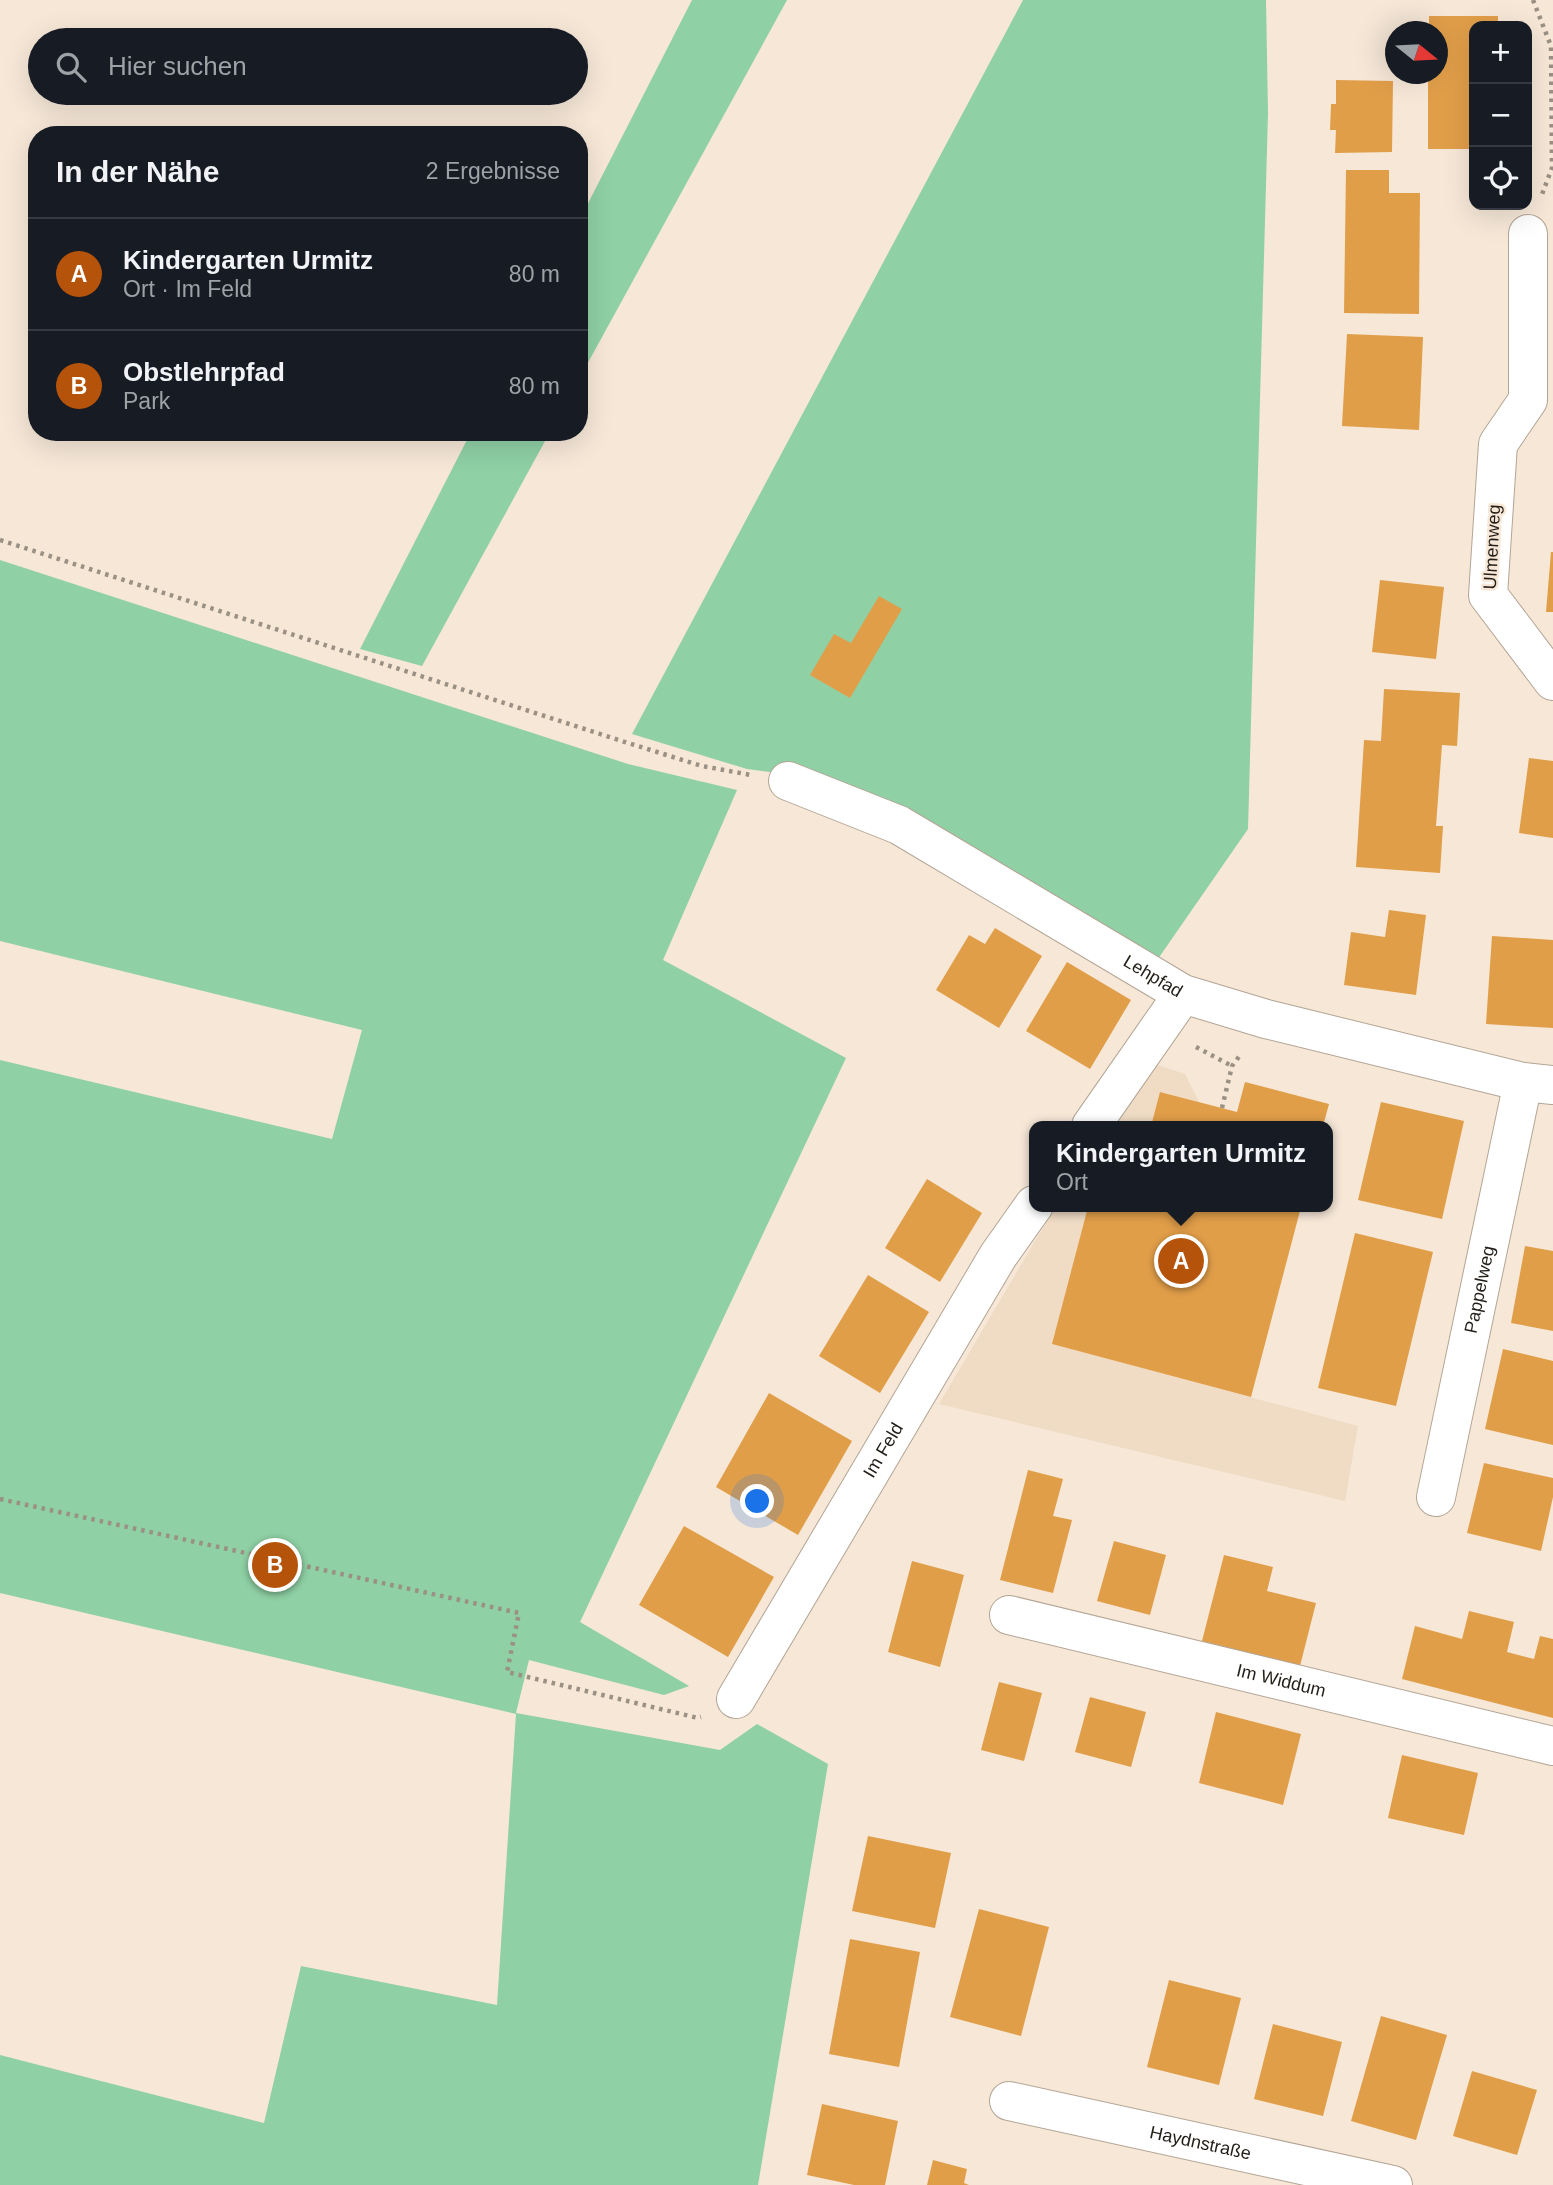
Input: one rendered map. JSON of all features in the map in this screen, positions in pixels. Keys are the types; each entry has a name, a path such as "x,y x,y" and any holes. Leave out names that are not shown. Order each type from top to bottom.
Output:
{"street":[{"name":"Ulmenweg","path":"1528,234 1540,402 1498,444 1488,595 1553,681"},
{"name":"Lehpfad","path":"788,781 899,825 1183,994 1266,1019 1538,1084"},
{"path":"1094,1121 1183,994"},
{"name":"Pappelweg","path":"1436,1497 1538,1084"},
{"name":"Im Feld","path":"736,1699 998,1256 1029,1212"},
{"name":"Im Widdum","path":"1009,1615 1553,1745"},
{"name":"Haydnstraße","path":"1009,2101 1393,2185"}],"path":[{"path":"1528,234 1552,168 1551,46 1532,0"},
{"path":"0,540 702,766 788,781"},
{"path":"1222,1108 1232,1066 1266,1019"},
{"path":"0,1499 519,1614 507,1672 698,1718 736,1699"}],"shaded area":[{"path":"1155,1064 1185,1074 1199,1102 1161,1092 1152,1121 1114,1121"},
{"path":"1052,1212 1087,1212 1053,1344 1358,1426 1345,1501 939,1404"}],"green space":[{"path":"692,0 787,0 588,363 588,203"},
{"path":"1023,0 1266,0 1268,113 1248,829 1153,966 806,777 747,769 632,734"},
{"path":"466,441 545,441 422,666 360,649"},
{"path":"0,560 628,764 737,790 663,960 846,1058 580,1622 689,1686 664,1695 529,1660 516,1713 720,1750 757,1724 828,1764 758,2185 0,2185 0,2055 264,2123 301,1966 497,2005 516,1714 0,1593 0,1060 332,1139 362,1030 0,941"}],"building":[{"path":"1429,16 1498,16 1498,21 1469,21 1469,149 1428,149 1428,84 1448,84 1448,21 1429,21"},
{"path":"1336,80 1385,81 1385,84 1393,84 1392,152 1335,153 1336,130 1330,130 1331,104 1336,104"},
{"path":"1346,170 1389,170 1389,193 1420,193 1419,314 1344,313"},
{"path":"1347,334 1423,337 1419,430 1342,426"},
{"path":"1551,552 1553,612 1546,612"},
{"path":"1380,580 1444,587 1436,659 1372,652"},
{"path":"879,596 902,609 850,698 810,675 834,634 851,643"},
{"path":"1384,689 1460,693 1457,746 1442,745 1436,826 1443,826 1440,873 1356,867 1364,740 1381,741"},
{"path":"1529,758 1553,761 1553,838 1519,833"},
{"path":"1389,910 1426,915 1416,995 1344,985 1351,932 1385,937"},
{"path":"995,928 1042,956 999,1028 936,990 969,935 985,944"},
{"path":"1492,936 1553,940 1553,1028 1486,1024"},
{"path":"1067,962 1131,1000 1090,1069 1026,1031"},
{"path":"1245,1082 1329,1104 1324,1121 1152,1121 1160,1092 1237,1112"},
{"path":"1381,1102 1464,1121 1442,1219 1358,1200"},
{"path":"927,1179 982,1213 940,1282 885,1248"},
{"path":"1087,1212 1300,1212 1251,1397 1052,1344"},
{"path":"1355,1233 1433,1252 1396,1406 1318,1388"},
{"path":"1525,1246 1553,1251 1553,1331 1511,1323"},
{"path":"868,1275 929,1312 880,1393 819,1356"},
{"path":"1503,1349 1553,1361 1553,1445 1485,1429"},
{"path":"769,1393 852,1441 798,1535 716,1487"},
{"path":"1484,1463 1553,1478 1553,1497 1541,1551 1467,1533"},
{"path":"1028,1470 1063,1479 1053,1516 1072,1520 1053,1593 1000,1580"},
{"path":"684,1526 774,1577 728,1657 639,1605"},
{"path":"1114,1541 1166,1555 1150,1615 1097,1601"},
{"path":"1224,1555 1273,1567 1267,1591 1316,1603 1300,1666 1202,1641"},
{"path":"912,1561 964,1575 940,1667 888,1652"},
{"path":"1469,1611 1514,1622 1507,1652 1534,1659 1540,1636 1553,1639 1553,1718 1402,1679 1415,1626 1462,1639"},
{"path":"999,1682 1042,1693 1024,1761 981,1750"},
{"path":"1090,1697 1146,1712 1131,1767 1075,1752"},
{"path":"1216,1712 1301,1734 1283,1805 1199,1783"},
{"path":"1402,1755 1478,1773 1464,1835 1388,1818"},
{"path":"868,1836 951,1853 935,1928 852,1911"},
{"path":"979,1909 1049,1927 1021,2036 950,2017"},
{"path":"850,1939 920,1952 899,2067 829,2054"},
{"path":"1169,1980 1241,1998 1219,2085 1147,2067"},
{"path":"1381,2016 1447,2035 1416,2140 1351,2121"},
{"path":"1273,2024 1342,2042 1323,2116 1254,2099"},
{"path":"1472,2071 1537,2090 1517,2155 1453,2136"},
{"path":"822,2104 898,2121 885,2185 854,2185 807,2175"},
{"path":"933,2160 967,2169 964,2183 969,2185 927,2185"}],"place":[{"name":"Kindergarten Urmitz","path":"1181,1261"},
{"name":"Obstlehrpfad","path":"275,1565"}]}
